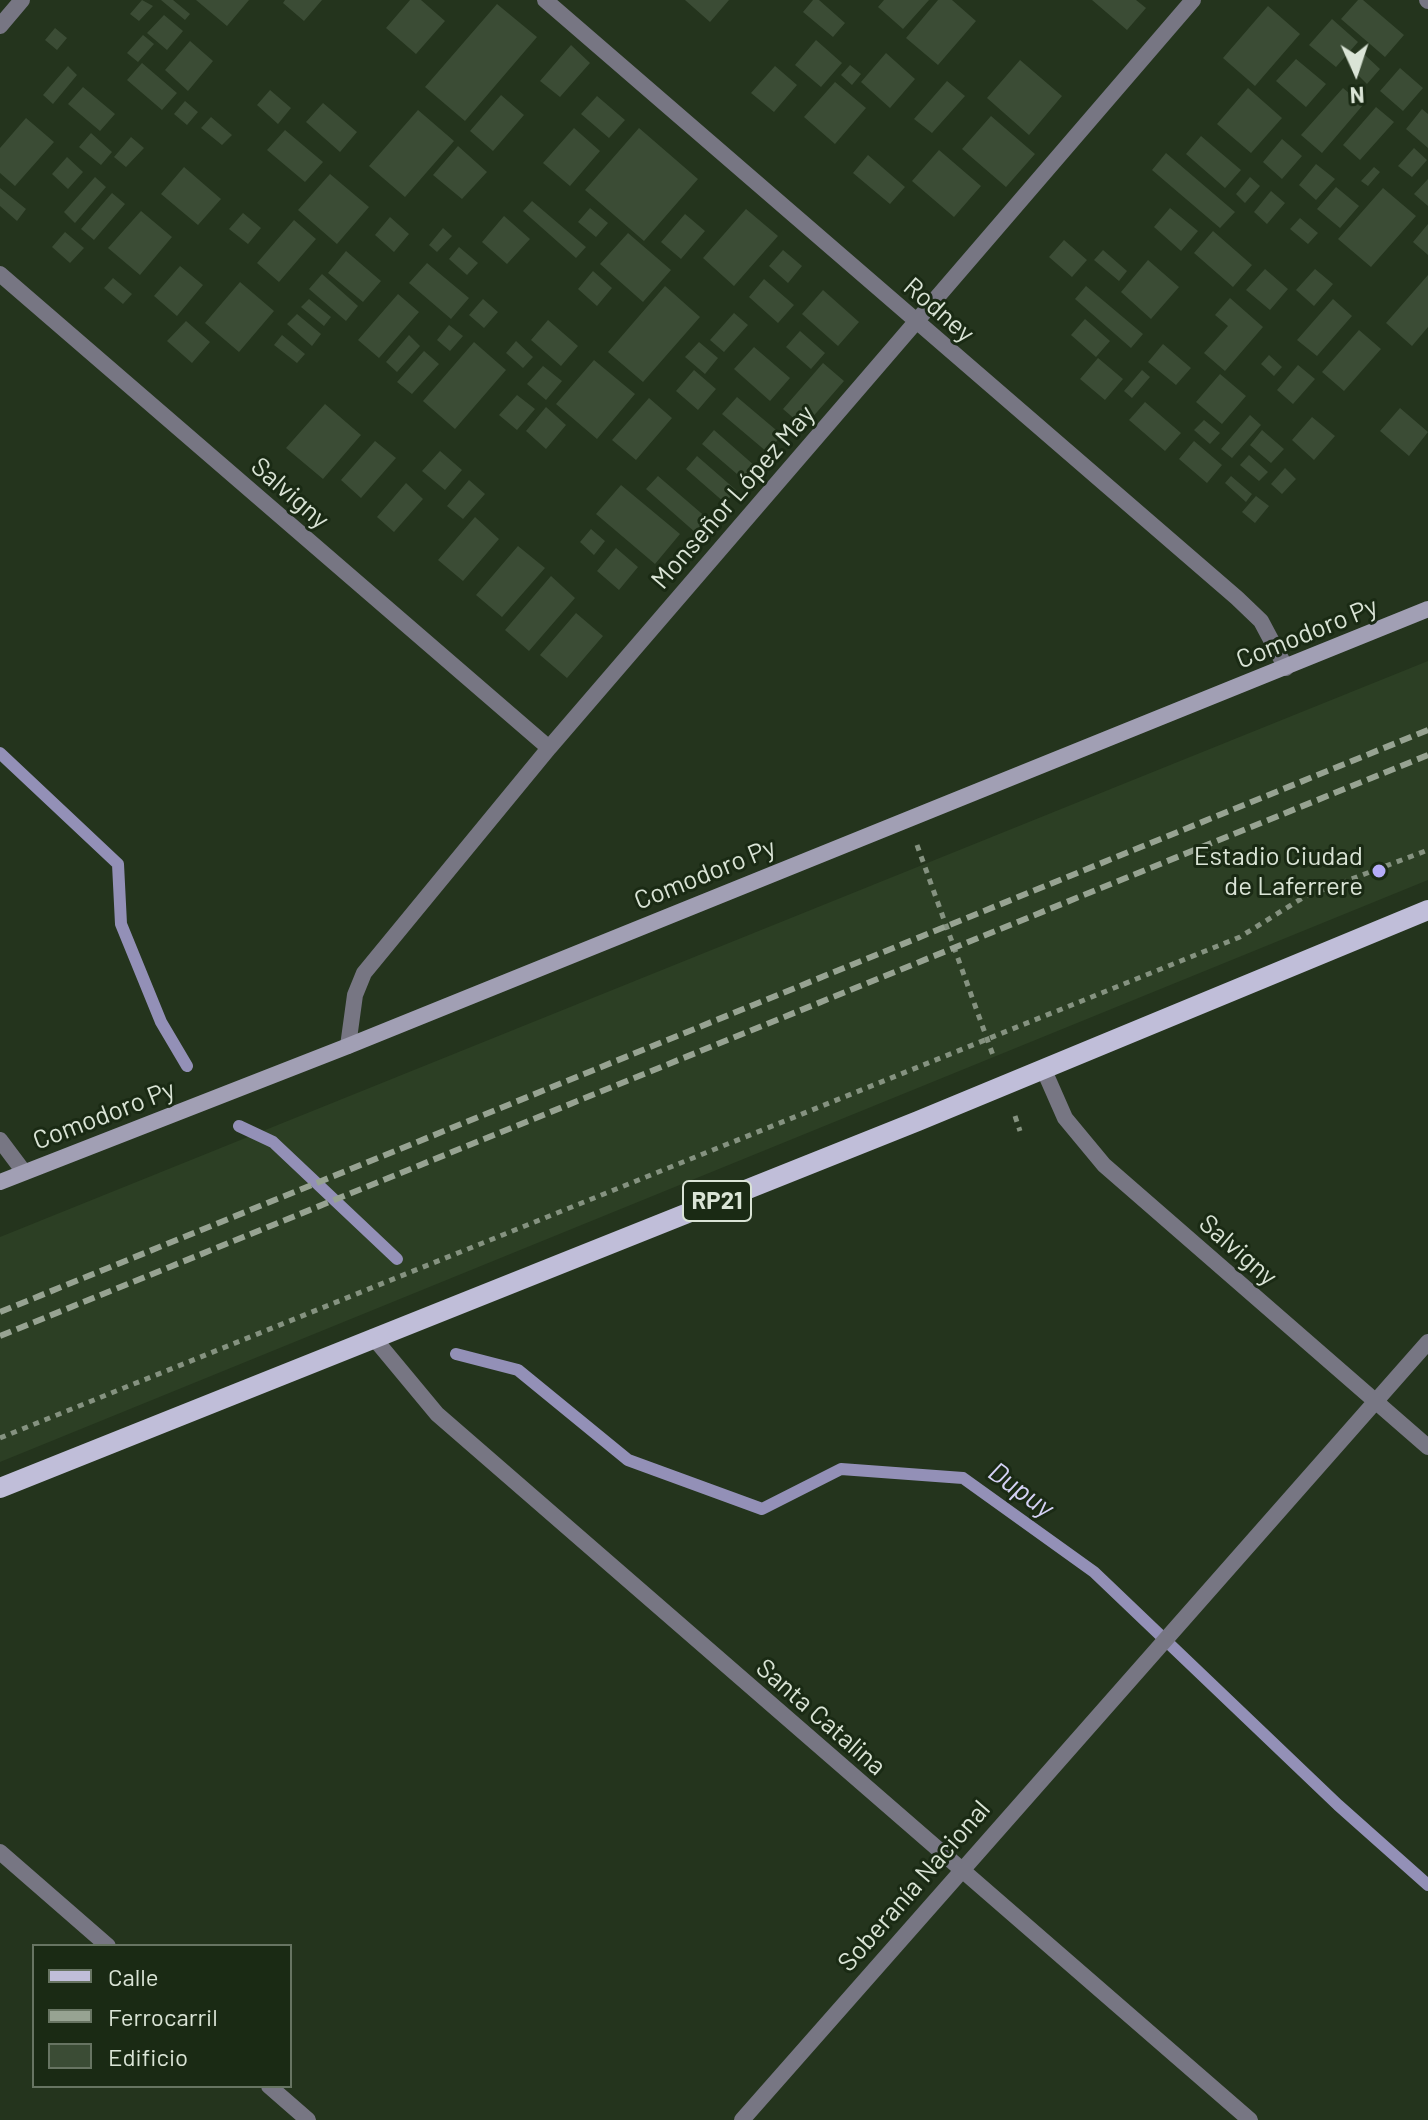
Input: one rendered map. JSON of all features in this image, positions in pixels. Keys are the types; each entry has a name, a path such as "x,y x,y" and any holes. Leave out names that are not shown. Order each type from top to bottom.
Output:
{"main road":[{"name":"Comodoro Py","path":"0,1182 348,1046 1428,609"},
{"name":"RP21","path":"1,1492 373,1337 1003,1085 1428,910"}],"street":[{"path":"0,26 22,0"},
{"name":"Rodney","path":"545,0 1237,598 1261,621 1286,668"},
{"name":"Monseñor López May","path":"348,1046 355,995 364,973 549,748 1193,0"},
{"name":"Salvigny","path":"0,274 549,748"},
{"name":"Salvigny","path":"1043,1068 1065,1118 1104,1165 1428,1447"},
{"path":"0,1140 24,1172"},
{"name":"Santa Catalina","path":"373,1337 437,1414 1250,2120"},
{"path":"1377,1403 1428,1342"},
{"name":"Soberanía Nacional","path":"742,2120 1123,1684 1377,1403"},
{"path":"0,1852 106,1944"},
{"path":"271,2088 308,2120"}],"path":[{"path":"906,818 1020,1131"},
{"path":"0,1438 1240,937 1304,897 1428,850"}],"shaded area":[{"path":"1428,661 1428,880 0,1462 0,1237"}],"building":[{"path":"142,0 153,6 139,21 130,14"},
{"path":"161,0 173,0 190,14 185,20"},
{"path":"196,0 249,0 227,26"},
{"path":"285,0 322,0 304,21 283,3"},
{"path":"410,0 421,0 445,21 416,54 386,28"},
{"path":"685,0 729,0 710,22"},
{"path":"813,0 819,0 845,23 833,37 803,12"},
{"path":"884,0 929,0 903,29 878,7"},
{"path":"938,0 952,0 976,21 938,65 906,38"},
{"path":"1092,0 1136,0 1146,8 1127,30"},
{"path":"1358,0 1363,0 1404,35 1385,57 1341,19"},
{"path":"497,4 537,37 465,121 425,87"},
{"path":"1268,6 1300,34 1255,86 1223,58"},
{"path":"164,15 183,31 167,50 147,33"},
{"path":"1332,19 1358,42 1336,67 1309,45"},
{"path":"55,28 67,38 57,50 45,40"},
{"path":"143,35 154,44 138,62 127,53"},
{"path":"816,40 842,63 821,87 795,65"},
{"path":"190,41 213,61 188,91 165,70"},
{"path":"571,45 590,63 560,97 540,81"},
{"path":"886,53 915,79 890,108 861,82"},
{"path":"1365,55 1380,69 1367,84 1353,70"},
{"path":"1296,59 1326,84 1306,107 1276,81"},
{"path":"1020,60 1062,96 1029,135 987,98"},
{"path":"142,63 177,93 162,110 127,80"},
{"path":"850,65 861,74 852,85 841,75"},
{"path":"68,66 77,75 53,104 43,95"},
{"path":"775,66 797,85 774,112 751,93"},
{"path":"1400,68 1423,88 1403,111 1380,91"},
{"path":"947,81 965,96 932,133 914,119"},
{"path":"835,82 866,108 835,144 804,117"},
{"path":"83,87 115,114 100,131 68,104"},
{"path":"1248,88 1282,118 1251,153 1217,124"},
{"path":"1343,88 1363,105 1322,153 1301,135"},
{"path":"270,90 291,108 278,124 257,105"},
{"path":"501,95 524,115 493,151 470,131"},
{"path":"597,96 625,120 609,138 581,114"},
{"path":"185,101 198,112 187,125 174,114"},
{"path":"323,103 357,132 340,152 306,122"},
{"path":"1376,107 1394,122 1360,160 1343,145"},
{"path":"1422,109 1428,114 1428,148 1406,129"},
{"path":"418,110 454,141 405,197 369,166"},
{"path":"991,116 1035,154 1006,187 962,149"},
{"path":"211,117 232,135 222,145 201,128"},
{"path":"26,118 54,142 15,186 0,173 0,148"},
{"path":"574,128 600,151 570,186 543,163"},
{"path":"639,128 698,179 644,241 585,190"},
{"path":"285,130 323,162 305,182 267,150"},
{"path":"91,133 112,152 101,165 79,147"},
{"path":"1201,136 1241,170 1225,188 1186,154"},
{"path":"131,137 144,148 126,167 114,157"},
{"path":"1282,139 1302,156 1282,179 1263,162"},
{"path":"458,146 487,172 462,199 433,175"},
{"path":"1414,148 1427,160 1412,177 1398,166"},
{"path":"939,150 981,186 954,217 912,181"},
{"path":"1166,153 1235,212 1220,228 1152,170"},
{"path":"868,155 905,187 890,204 853,173"},
{"path":"67,157 83,172 68,189 52,174"},
{"path":"1316,164 1335,179 1316,200 1299,185"},
{"path":"184,167 221,199 198,225 161,194"},
{"path":"1374,167 1380,172 1368,186 1361,181"},
{"path":"330,174 369,207 337,244 298,210"},
{"path":"95,177 106,187 75,223 64,212"},
{"path":"1250,177 1260,186 1245,203 1236,194"},
{"path":"1428,179 1428,206 1414,194"},
{"path":"1336,187 1359,206 1340,228 1317,209"},
{"path":"0,188 26,209 17,221 0,206"},
{"path":"1383,188 1416,216 1371,267 1338,239"},
{"path":"1271,191 1285,203 1267,224 1254,212"},
{"path":"112,193 125,204 94,240 81,229"},
{"path":"532,201 586,247 576,258 523,211"},
{"path":"590,208 608,223 596,237 578,222"},
{"path":"1170,208 1198,231 1181,251 1154,227"},
{"path":"746,209 778,236 734,286 703,258"},
{"path":"141,211 172,237 140,275 108,248"},
{"path":"243,213 261,228 248,244 229,229"},
{"path":"685,214 705,231 681,259 661,242"},
{"path":"504,216 530,239 507,264 482,242"},
{"path":"390,217 409,234 394,252 375,235"},
{"path":"1300,218 1318,233 1308,244 1290,229"},
{"path":"294,220 316,239 279,282 257,263"},
{"path":"1428,224 1428,255 1413,242"},
{"path":"443,228 452,236 437,252 429,245"},
{"path":"1213,231 1252,265 1233,287 1194,253"},
{"path":"65,232 84,248 70,263 52,247"},
{"path":"628,233 671,270 643,302 600,264"},
{"path":"1064,240 1087,260 1072,277 1049,257"},
{"path":"459,247 478,263 467,275 449,259"},
{"path":"783,250 802,266 788,283 769,266"},
{"path":"1103,250 1127,271 1119,281 1094,260"},
{"path":"346,251 381,281 363,302 328,273"},
{"path":"1148,260 1179,287 1151,319 1121,292"},
{"path":"427,263 469,298 451,319 409,283"},
{"path":"180,266 203,285 177,316 154,296"},
{"path":"1265,269 1288,289 1270,310 1246,290"},
{"path":"1315,269 1333,284 1314,306 1296,290"},
{"path":"593,271 612,288 597,306 578,289"},
{"path":"322,274 358,306 346,321 309,289"},
{"path":"1428,275 1428,327 1412,346 1386,323"},
{"path":"113,278 132,294 123,304 104,288"},
{"path":"764,279 794,305 778,323 749,297"},
{"path":"240,282 274,311 239,352 205,323"},
{"path":"665,286 700,317 643,382 608,352"},
{"path":"1086,286 1143,334 1131,348 1075,299"},
{"path":"823,290 859,322 838,346 802,314"},
{"path":"398,294 419,312 379,358 358,340"},
{"path":"1230,298 1263,327 1225,371 1204,353 1228,326 1215,315"},
{"path":"309,299 331,317 324,326 301,307"},
{"path":"483,299 498,312 484,328 469,315"},
{"path":"1333,299 1352,316 1317,356 1297,340"},
{"path":"734,313 748,325 724,352 710,340"},
{"path":"297,314 321,334 312,346 287,324"},
{"path":"1085,319 1110,341 1096,357 1071,335"},
{"path":"548,320 578,346 561,366 531,340"},
{"path":"186,321 210,342 192,363 167,341"},
{"path":"449,325 463,336 450,351 437,340"},
{"path":"1359,330 1381,349 1344,391 1322,372"},
{"path":"800,331 825,353 811,369 786,347"},
{"path":"282,335 305,354 297,363 274,345"},
{"path":"409,335 420,346 397,372 386,362"},
{"path":"516,341 533,357 523,368 506,353"},
{"path":"474,342 506,370 455,429 423,401"},
{"path":"699,342 718,358 705,374 685,357"},
{"path":"1163,344 1191,368 1176,385 1148,362"},
{"path":"754,347 790,378 770,401 734,369"},
{"path":"424,351 439,364 412,394 397,382"},
{"path":"1269,355 1282,367 1274,376 1261,364"},
{"path":"1098,358 1123,379 1105,400 1080,379"},
{"path":"594,360 635,394 597,439 556,404"},
{"path":"823,363 844,381 804,427 783,409"},
{"path":"1298,365 1315,379 1293,404 1277,390"},
{"path":"543,366 562,381 546,400 527,384"},
{"path":"694,370 716,389 698,410 676,391"},
{"path":"1142,370 1150,377 1132,398 1124,391"},
{"path":"1220,374 1246,396 1222,424 1196,402"},
{"path":"517,395 535,409 517,430 499,415"},
{"path":"737,397 782,435 767,452 722,414"},
{"path":"649,398 672,418 636,460 612,440"},
{"path":"1145,402 1181,433 1165,451 1129,420"},
{"path":"325,404 361,435 323,479 286,448"},
{"path":"546,407 566,425 546,449 526,431"},
{"path":"1400,408 1428,432 1409,456 1380,431"},
{"path":"1250,415 1261,425 1232,458 1221,449"},
{"path":"1312,417 1335,436 1314,460 1292,440"},
{"path":"1204,420 1220,433 1210,444 1194,430"},
{"path":"714,430 763,473 751,486 702,444"},
{"path":"1262,430 1284,449 1271,463 1250,445"},
{"path":"375,441 396,458 361,498 341,480"},
{"path":"1194,441 1222,465 1207,483 1179,459"},
{"path":"440,451 462,470 445,490 422,471"},
{"path":"1249,455 1268,472 1259,481 1240,465"},
{"path":"697,456 736,490 725,503 686,469"},
{"path":"1285,468 1296,479 1282,494 1271,484"},
{"path":"658,476 708,519 696,533 646,489"},
{"path":"1231,476 1252,494 1246,502 1225,483"},
{"path":"469,480 485,494 463,519 447,506"},
{"path":"406,483 423,499 394,532 377,517"},
{"path":"621,485 680,534 655,564 596,514"},
{"path":"1256,496 1269,506 1255,523 1242,512"},
{"path":"475,517 499,539 463,581 438,560"},
{"path":"591,529 605,541 594,555 580,542"},
{"path":"518,546 545,568 502,617 476,595"},
{"path":"616,548 638,567 619,590 597,571"},
{"path":"551,576 575,598 529,651 505,630"},
{"path":"576,613 603,636 567,678 540,655"}],"waterway":[{"path":"0,753 118,864 121,924 161,1022 187,1066"},
{"path":"239,1126 273,1142 397,1259"},
{"name":"Dupuy","path":"456,1354 518,1370 628,1460 762,1509 841,1469 963,1478 1094,1572 1338,1805 1428,1885"}],"railway":[{"path":"0,1312 1428,730"},
{"path":"0,1336 1428,755"}],"place":[{"name":"Estadio Ciudad de Laferrere","path":"1379,871"}]}
